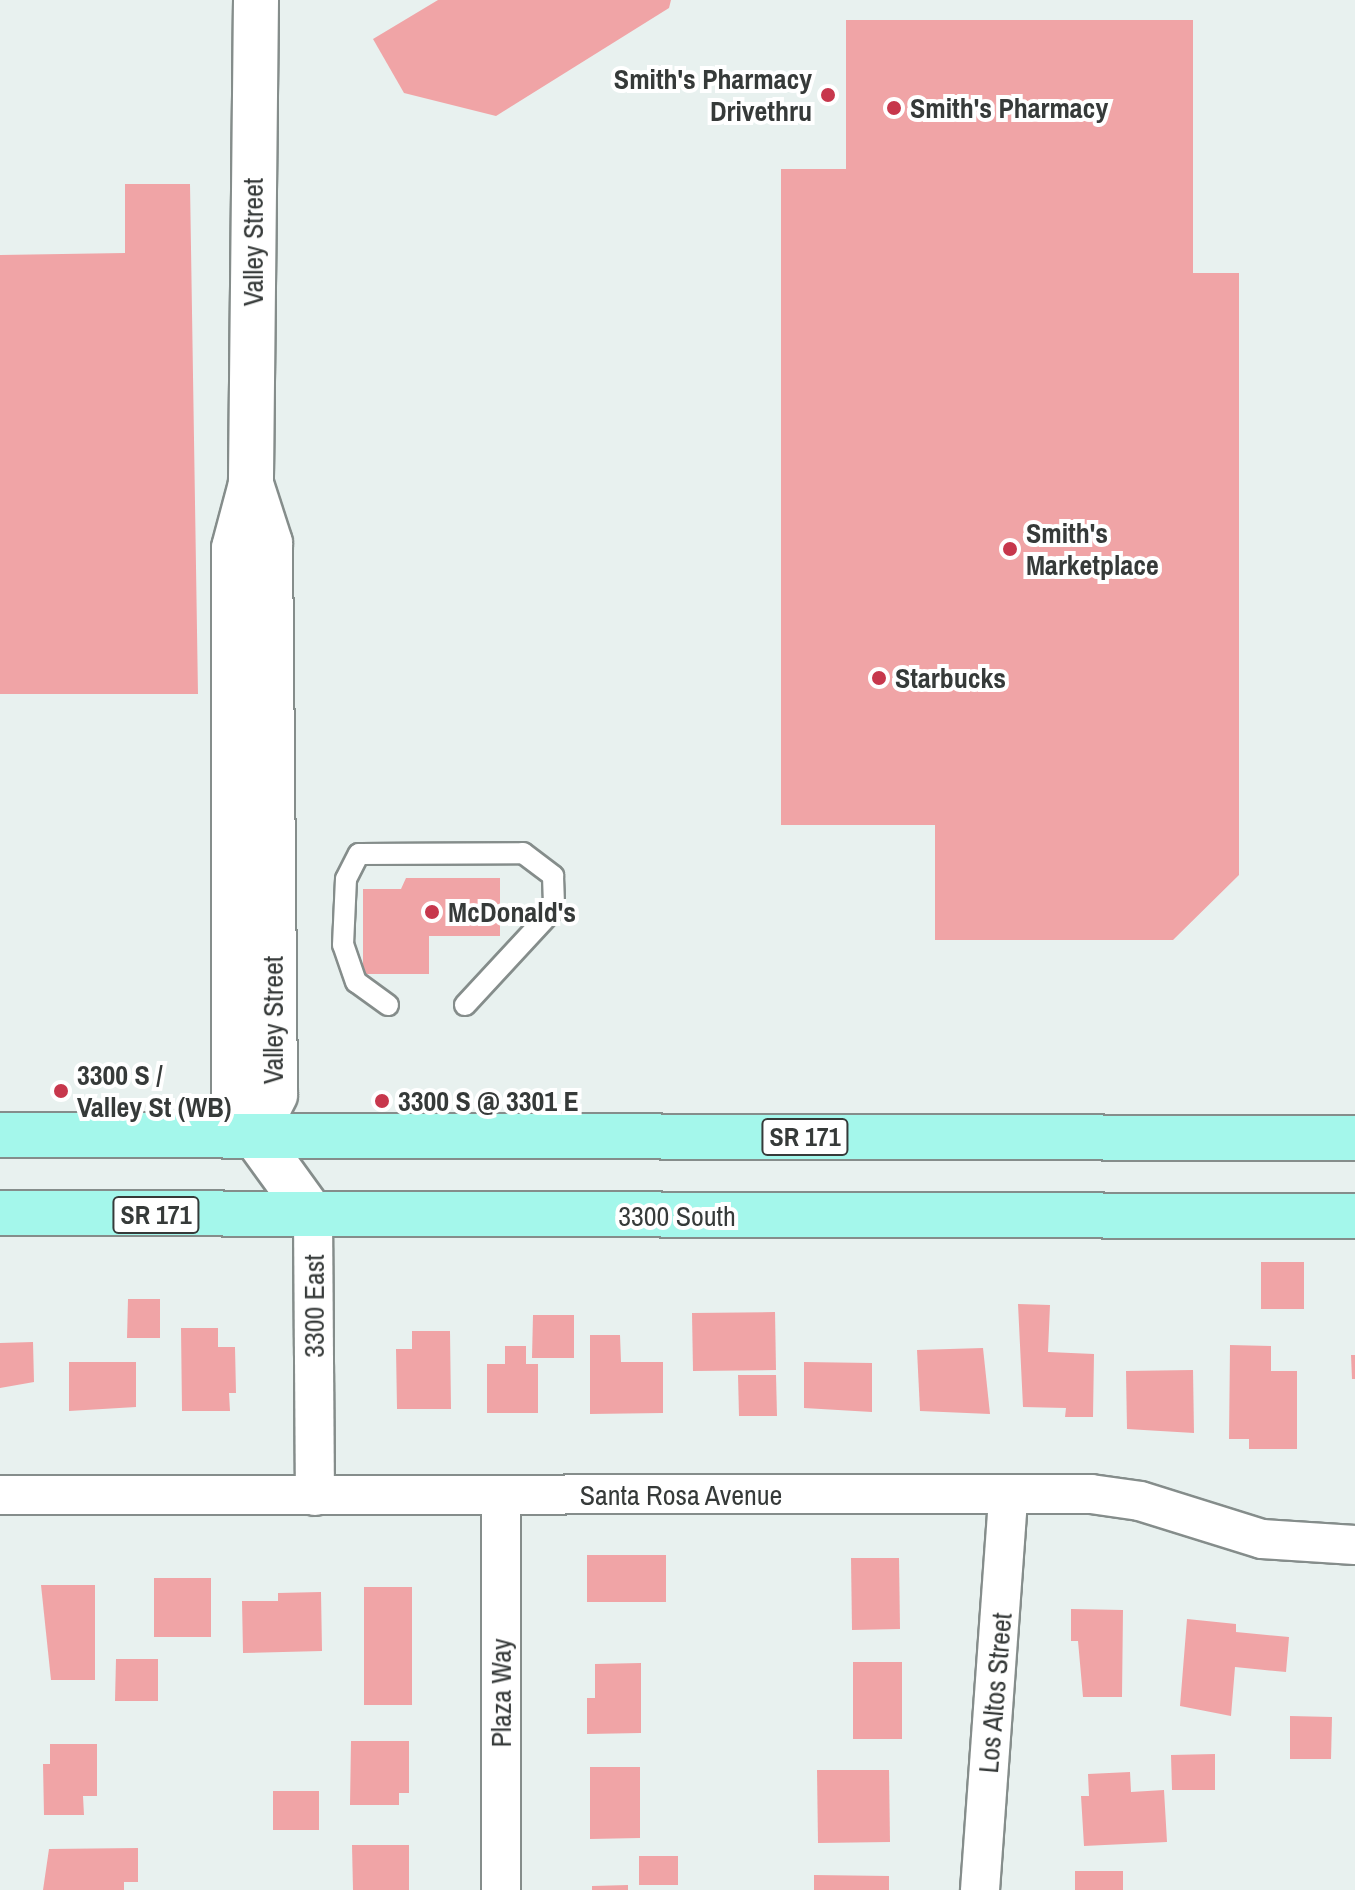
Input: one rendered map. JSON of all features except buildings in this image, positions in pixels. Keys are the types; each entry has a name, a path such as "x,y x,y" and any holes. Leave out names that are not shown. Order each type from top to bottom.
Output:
{"main road":[{"name":"SR 171","path":"0,1135 1355,1138"},
{"name":"3300 South","path":"0,1213 1355,1216"}],"street":[{"name":"Valley Street","path":"255,1136 234,1094 234,548 251,484 256,0"},
{"name":"3300 East","path":"255,1136 313,1216 315,1496"},
{"name":"Santa Rosa Avenue","path":"0,1495 1114,1497 1262,1539 1355,1545"},
{"name":"Los Altos Street","path":"980,1890 1008,1495"},
{"name":"Plaza Way","path":"501,1496 501,1890"}],"lane":[{"path":"388,1005 356,982 343,945 346,879 359,854 523,853 553,876 554,909 465,1005"}],"place":[{"name":"Smith's Pharmacy Drivethru","path":"828,95"},
{"name":"Smith's Pharmacy","path":"894,108"},
{"name":"Smith's Marketplace","path":"1010,549"},
{"name":"Starbucks","path":"879,678"},
{"name":"McDonald's","path":"432,912"},
{"name":"3300 S / Valley St (WB)","path":"61,1091"},
{"name":"3300 S @ 3301 E","path":"382,1101"}]}
